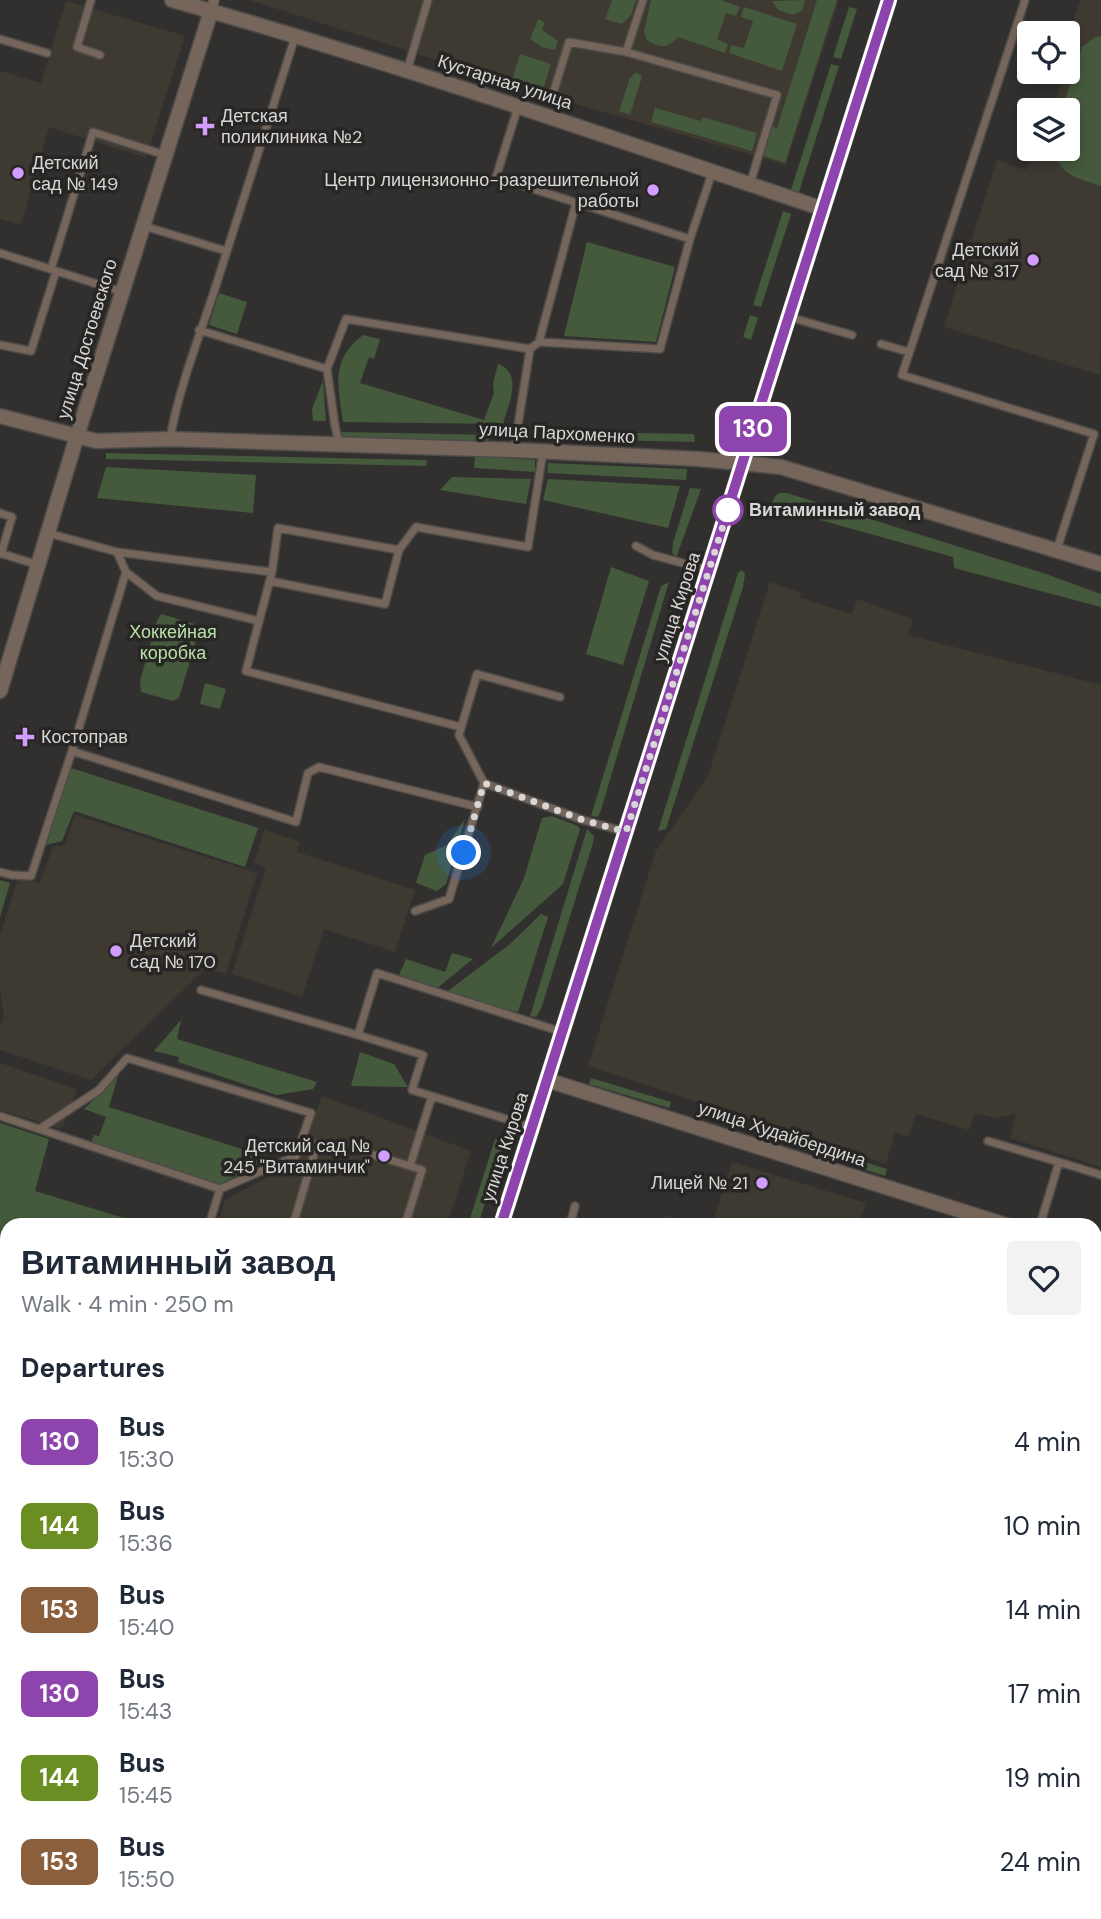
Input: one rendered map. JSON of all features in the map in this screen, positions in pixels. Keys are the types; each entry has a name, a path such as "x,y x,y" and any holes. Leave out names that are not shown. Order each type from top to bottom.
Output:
{"street":[{"name":"Кустарная улица","path":"172,0 212,5 295,37 518,106 823,209"},
{"name":"улица Кирова","path":"503,1218 889,0"},
{"name":"улица Достоевского","path":"0,691 4,661 38,565 212,5"},
{"name":"улица Пархоменко","path":"0,416 96,441 170,439 514,450 781,467 1101,564"},
{"name":"улица Худайбердина","path":"547,1080 984,1218"}],"lane":[{"path":"91,0 77,47 100,55"},
{"path":"407,72 428,0"},
{"path":"626,52 643,0"},
{"path":"1023,1 902,375 1097,436 1057,550"},
{"path":"170,439 178,400 199,330 295,37"},
{"path":"0,39 47,53"},
{"path":"552,97 569,42 626,52 777,96 750,184"},
{"path":"518,106 496,177 690,239"},
{"path":"0,345 31,351 93,132 165,155"},
{"path":"539,342 660,349 690,239 713,170"},
{"path":"514,450 530,349 539,342 576,203"},
{"path":"143,226 226,251"},
{"path":"0,253 122,292"},
{"path":"789,317 852,335"},
{"path":"340,445 327,369 346,318 530,349"},
{"path":"199,330 327,369"},
{"path":"881,344 909,352"},
{"path":"270,581 385,604 399,550 416,527 528,547 543,452"},
{"path":"0,513 12,517 0,553 38,565"},
{"path":"399,550 278,528 270,581 246,671 461,727"},
{"path":"48,533 117,552 272,572"},
{"path":"636,546 653,555 709,570"},
{"path":"117,552 126,572 157,596 259,621"},
{"path":"0,872 32,876 126,572"},
{"path":"415,911 449,899 478,807 484,783 459,735 477,674 560,696"},
{"path":"72,751 296,822 308,773 318,767 478,807"},
{"path":"484,783 583,820 626,832"},
{"path":"358,1035 377,973 562,1032"},
{"path":"201,990 423,1055 412,1090 532,1127"},
{"path":"0,1116 220,1189 296,1156 310,1114 127,1058 99,1090 41,1128"},
{"path":"410,1166 432,1096"},
{"path":"988,1141 1101,1175"},
{"path":"295,1218 317,1144"},
{"path":"364,1152 422,1170 407,1218"},
{"path":"1042,1218 1059,1162"},
{"path":"211,1218 220,1189"},
{"path":"572,1218 575,1206"}],"shaded area":[{"path":"249,0 839,0 786,165 552,97"},
{"name":"Детский сад № 317","path":"1080,0 1101,0 1100,375 944,327 997,160 1026,170 1029,161 1080,161 1080,98 1057,98 1061,84 1080,84 1080,21 1074,21"},
{"path":"66,1 185,36 146,158 49,127 21,225 0,219 0,71 41,83"},
{"path":"770,582 801,593 800,598 852,614 857,599 913,619 908,635 1101,685 1101,1167 1010,1138 1016,1114 995,1118 975,1113 969,1130 916,1114 909,1137 895,1133 886,1164 588,1066 656,851 708,776"},
{"name":"Детский сад № 170","path":"75,815 257,873 226,974 206,968 91,1080 0,1050 0,1027 4,1016 0,989 0,935 18,878 40,883 53,846 65,845"},
{"path":"264,830 300,842 297,852 415,890 395,952 324,929 302,997 232,974 266,868 254,863"},
{"path":"0,1063 77,1089 62,1129 0,1110"},
{"name":"Детский сад № 245 \"Витаминчик\"","path":"322,1096 471,1151 449,1218 219,1218 225,1200 297,1161"},
{"name":"Лицей № 21","path":"732,1162 866,1203 861,1218 714,1218"}],"green space":[{"path":"612,0 636,0 631,15 622,24 605,19"},
{"path":"651,0 721,0 740,7 736,16 726,13 717,39 728,44 725,53 678,37 664,46 647,40 644,32"},
{"path":"805,0 802,11 793,15 778,10 772,1"},
{"path":"817,0 837,0 785,163 761,155 768,125 777,128"},
{"path":"744,7 797,24 782,71 729,53 731,45 744,48 753,21 741,17"},
{"path":"849,7 857,9 841,59 833,57"},
{"path":"538,19 545,22 542,30 558,41 555,50 542,47 530,39"},
{"path":"1101,36 1101,186 1071,175 1059,161 1080,161 1080,98 1066,98 1070,84 1080,84 1082,47 1095,37"},
{"path":"520,54 551,64 543,90 512,80"},
{"path":"831,64 839,66 798,195 790,193"},
{"path":"636,72 642,76 630,115 619,111 630,78"},
{"path":"655,108 701,121 703,117 757,133 752,151 651,122"},
{"path":"783,211 791,214 761,307 753,305"},
{"path":"587,242 675,267 656,342 564,336"},
{"path":"219,293 247,302 237,334 209,325"},
{"path":"750,315 758,318 751,340 743,337"},
{"path":"363,335 380,339 374,359 369,357 360,383 484,420 494,393 493,383 498,364 506,368 510,374 512,390 503,424 343,422 338,385 341,364 352,344"},
{"path":"323,381 326,421 313,421 312,409"},
{"path":"525,431 694,434 695,442 525,438"},
{"path":"340,432 495,435 483,443 344,439"},
{"path":"106,453 427,460 426,466 106,459"},
{"path":"475,456 535,460 535,472 474,468"},
{"path":"548,463 687,469 686,480 547,473"},
{"path":"106,467 256,475 253,513 97,498"},
{"path":"452,477 531,479 526,504 440,490"},
{"path":"548,479 680,486 668,528 543,500"},
{"path":"690,488 701,489 676,558 672,552 673,543"},
{"path":"780,493 1043,573 1101,594 1101,607 954,568 953,557 770,506"},
{"path":"611,567 649,581 623,665 586,654"},
{"path":"742,570 745,574 743,587 666,829 658,831 738,573"},
{"path":"669,582 601,810 598,817 591,816 661,586"},
{"name":"Хоккейная коробка","path":"161,614 195,624 198,634 179,698 173,701 141,692 140,681"},
{"path":"205,683 226,689 220,709 200,704"},
{"path":"71,768 258,828 245,867 74,811 62,841 46,845"},
{"path":"552,816 580,829 563,884 491,948 524,878 542,818"},
{"path":"465,819 446,884 437,891 416,883 425,855 447,845"},
{"path":"587,829 594,836 593,843 541,1009 536,1017 530,1016"},
{"path":"0,880 10,883 0,917"},
{"path":"541,914 548,917 518,1012 444,994 510,944"},
{"path":"452,953 473,959 436,989 399,975 406,959 445,972"},
{"path":"181,1020 177,1039 317,1082 313,1089 277,1095 178,1062 179,1057 154,1051"},
{"path":"360,1052 394,1064 408,1087 351,1086"},
{"path":"118,1076 109,1107 270,1158 220,1184 90,1145 94,1135 99,1136 106,1117 84,1109"},
{"path":"591,1078 671,1102 669,1108 589,1084"},
{"path":"0,1123 49,1139 35,1191 124,1218 0,1218"},
{"path":"790,1138 887,1169 885,1176 788,1145"},
{"path":"495,1139 505,1142 480,1218 470,1218"}],"bus line":[{"name":"130","path":"503,1218 889,0"}],"place":[{"name":"Детская поликлиника №2","path":"205,126"},
{"name":"Детский сад № 149","path":"18,173"},
{"name":"Центр лицензионно-разрешительной работы","path":"653,190"},
{"name":"Детский сад № 317","path":"1033,260"},
{"name":"Витаминный завод","path":"728,510"},
{"name":"Костоправ","path":"25,737"},
{"name":"Детский сад № 170","path":"116,951"},
{"name":"Детский сад № 245 \"Витаминчик\"","path":"384,1156"},
{"name":"Лицей № 21","path":"762,1183"}],"route":[{"path":"464,853 484,783 583,820 626,832 728,510"}]}
